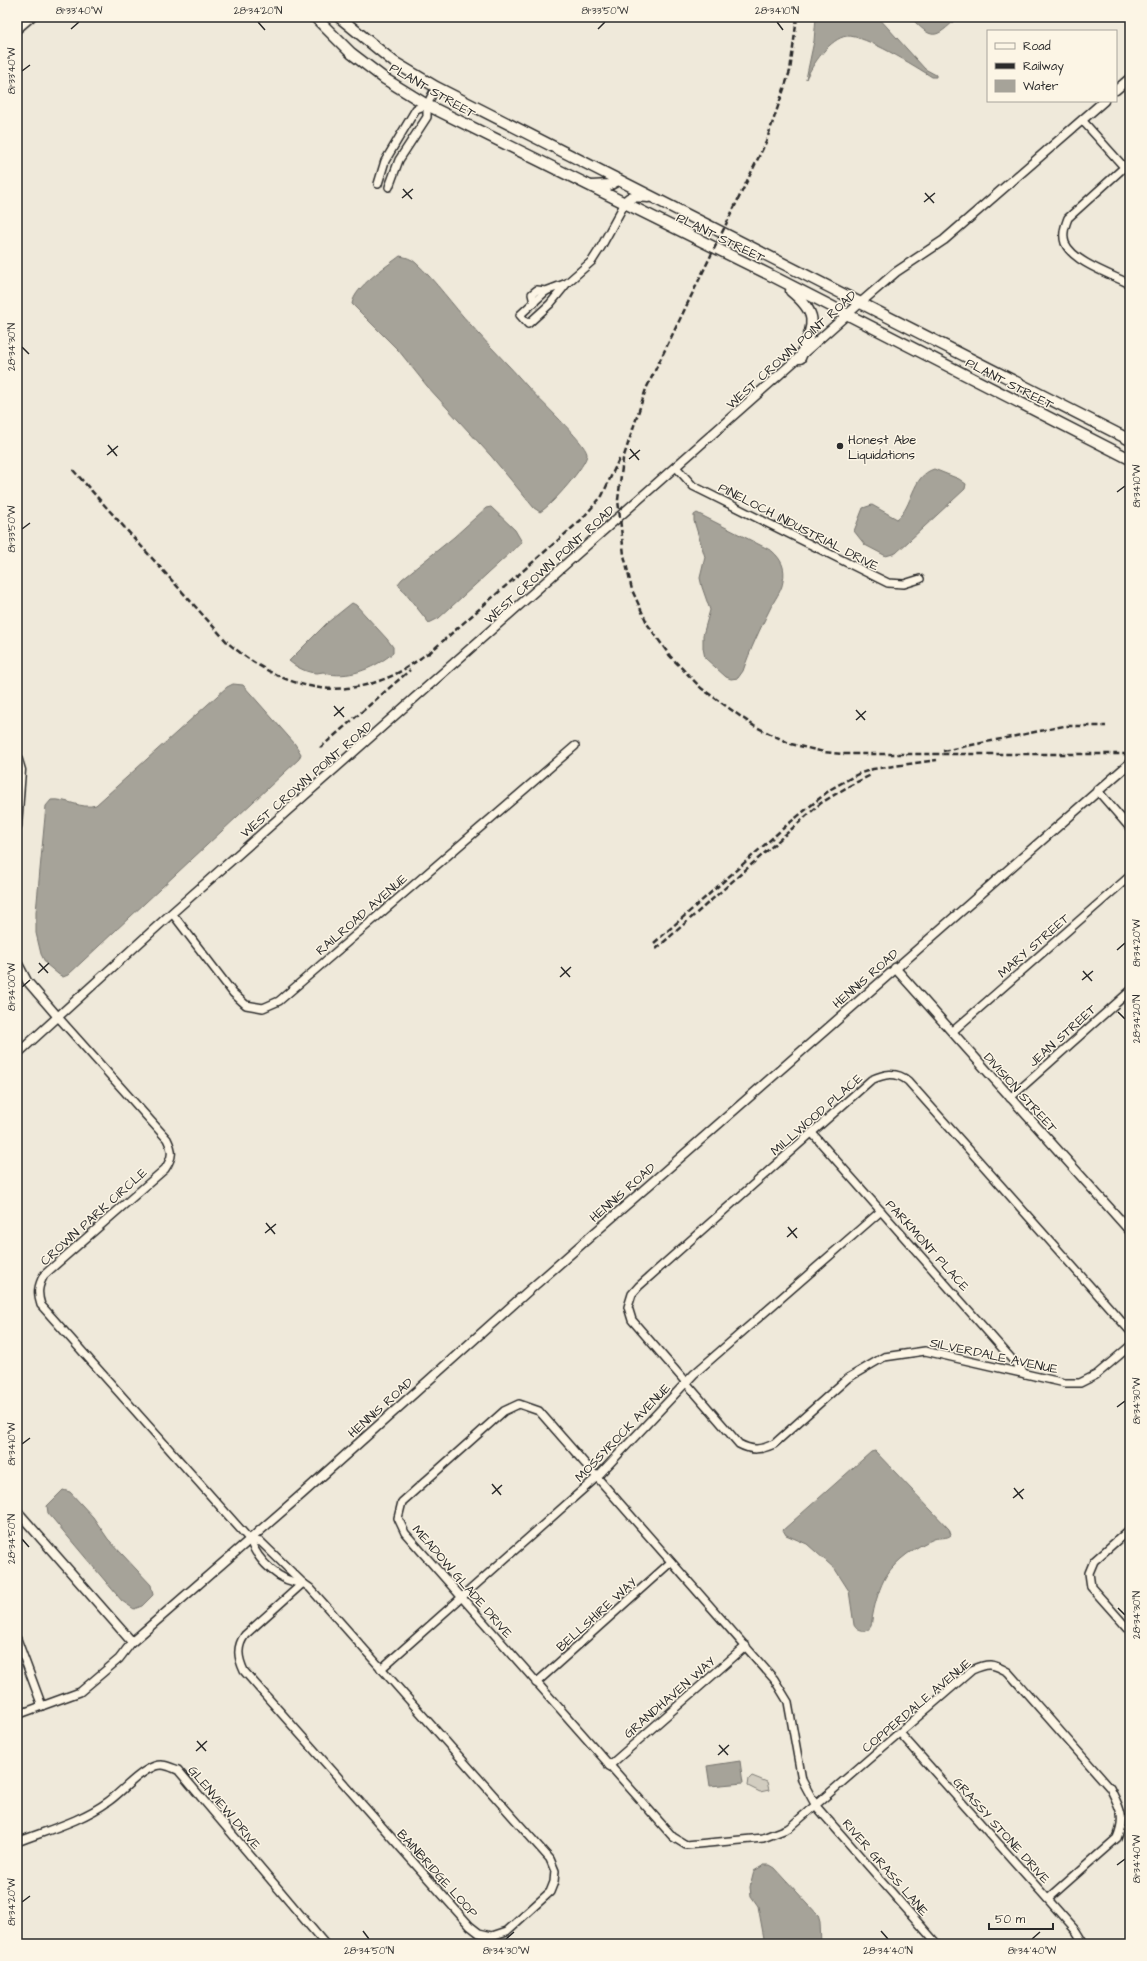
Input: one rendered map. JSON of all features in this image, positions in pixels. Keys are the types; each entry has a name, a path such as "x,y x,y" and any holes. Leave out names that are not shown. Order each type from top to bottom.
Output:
{"main road":[{"name":"PLANT STREET","path":"315,17 351,53 385,79 427,104 588,186 776,278 1130,459"},
{"name":"PLANT STREET","path":"339,17 394,62 436,87 859,304 1050,398 1130,440"},
{"path":"588,186 600,187 609,185 618,180"},
{"path":"625,203 629,198 634,196 652,197"},
{"path":"776,278 804,302 812,316 810,331 800,358"},
{"path":"1082,434 1095,434 1130,451"}],"street":[{"path":"17,29 31,17"},
{"path":"1117,89 1130,78"},
{"path":"389,187 399,160 427,117 427,104 436,87"},
{"name":"WEST CROWN POINT ROAD","path":"17,1054 172,914 800,358 859,304 896,272 944,240 1103,102"},
{"path":"378,184 385,161 416,109 427,104"},
{"path":"1082,120 1130,172"},
{"path":"1130,162 1068,218 1064,231 1064,242 1071,253 1130,284"},
{"path":"566,283 546,291 520,315 528,324 550,304 566,283 592,261 625,203"},
{"name":"PINELOCH INDUSTRIAL DRIVE","path":"676,467 693,486 888,583 904,584 920,579"},
{"name":"RAILROAD AVENUE","path":"172,914 233,993 246,1005 263,1008 279,1001 575,746"},
{"path":"17,756 21,770 17,826"},
{"name":"HENNIS ROAD","path":"132,1642 250,1540 526,1293 1130,762"},
{"path":"1097,790 1130,828"},
{"name":"MARY STREET","path":"952,1032 1130,876"},
{"name":"CROWN PARK CIRCLE","path":"17,962 27,980 167,1139 172,1150 171,1160 164,1169 44,1275 38,1289 41,1305 250,1540"},
{"name":"DIVISION STREET","path":"895,968 1130,1231"},
{"name":"JEAN STREET","path":"1010,1098 1130,990"},
{"name":"MILLWOOD PLACE","path":"686,1383 632,1320 628,1307 632,1294 639,1286 871,1080 882,1075 902,1076 908,1081 1130,1332"},
{"name":"PARKMONT PLACE","path":"812,1132 951,1288 1025,1374"},
{"name":"MOSSYROCK AVENUE","path":"381,1669 597,1478 686,1383 881,1211"},
{"name":"SILVERDALE AVENUE","path":"686,1383 739,1444 748,1449 763,1449 774,1444 848,1378 884,1357 925,1351 1065,1383 1080,1383 1096,1375 1130,1346"},
{"name":"MEADOW GLADE DRIVE","path":"519,1404 539,1411 597,1478 746,1646 774,1679 788,1702 802,1780 816,1806 789,1828 763,1838 686,1845 673,1838 405,1533 398,1518 402,1502 504,1411 519,1404"},
{"path":"17,1511 132,1642 122,1656 80,1692 17,1715"},
{"path":"1130,1529 1094,1561 1088,1573 1092,1587 1130,1631"},
{"name":"BAINBRIDGE LOOP","path":"250,1540 254,1550 276,1573 293,1583 303,1583"},
{"name":"BAINBRIDGE LOOP","path":"250,1540 262,1542 303,1583 310,1588 550,1859 555,1872 554,1882 550,1892 507,1931 492,1936 479,1933 470,1926 244,1671 239,1660 239,1648 245,1635 303,1583"},
{"name":"BELLSHIRE WAY","path":"536,1683 671,1562"},
{"path":"17,1639 42,1706"},
{"name":"GRANDHAVEN WAY","path":"609,1766 746,1646"},
{"name":"COPPERDALE AVENUE","path":"816,1806 972,1670 986,1664 997,1666 1008,1672 1110,1788 1120,1810 1122,1826 1117,1838 1048,1899"},
{"name":"GRASSY STONE DRIVE","path":"900,1733 1076,1931 1084,1944"},
{"name":"GLENVIEW DRIVE","path":"17,1842 87,1814 109,1801 146,1770 157,1765 167,1765 178,1770 325,1944"},
{"name":"RIVER GRASS LANE","path":"816,1806 937,1944"}],"shaded area":[{"path":"752,1776 767,1782 769,1790 760,1792 748,1786 749,1779"}],"water":[{"path":"816,17 878,17 925,69 936,75 936,77 932,77 902,59 865,40 847,36 834,42 822,53 806,79 814,41"},
{"path":"910,17 958,17 944,30 934,34 924,30"},
{"path":"400,256 413,260 423,270 478,333 585,448 587,454 586,459 581,467 560,494 540,512 534,508 491,456 427,386 399,351 352,304 354,297 365,284 379,271"},
{"path":"934,469 959,479 966,484 965,489 896,553 886,556 865,545 854,531 863,508 872,505 897,519 902,514 921,478 926,473"},
{"path":"491,507 515,530 522,542 439,618 429,623 398,584 486,508"},
{"path":"697,513 772,551 782,564 784,572 782,585 778,595 759,632 743,671 738,678 731,679 726,677 705,658 703,635 710,610 700,578 705,557 694,521 694,515"},
{"path":"352,603 356,605 387,639 393,647 393,653 371,667 355,673 338,675 323,672 309,672 289,661 327,623"},
{"path":"233,684 243,685 295,744 301,754 299,759 68,975 63,977 46,964 41,954 36,933 36,912 46,806 51,800 85,806 96,805 227,687"},
{"path":"875,1451 949,1529 951,1535 948,1537 934,1539 920,1546 895,1564 886,1576 878,1595 871,1626 865,1631 860,1631 854,1625 849,1591 835,1569 807,1544 786,1535 783,1530 871,1452"},
{"path":"63,1490 70,1492 93,1517 108,1539 151,1585 153,1595 142,1606 134,1609 122,1601 48,1513 47,1506"},
{"path":"740,1761 743,1783 710,1786 707,1766"},
{"path":"764,1865 770,1865 775,1868 818,1915 820,1922 821,1944 765,1944 758,1906 751,1896 750,1887 754,1871"}],"railway":[{"path":"797,17 790,71 766,142 646,389 623,459 618,500 624,555 632,590 648,625 670,656 701,688 754,726 791,744 824,752 842,754 1130,754"},
{"path":"428,654 581,520 602,496 619,459"},
{"path":"73,470 228,643 245,656 280,677 318,688 338,689 358,687 392,676 432,651"},
{"path":"320,748 410,670"},
{"path":"943,751 1064,726 1106,726"},
{"path":"654,943 787,825 831,789 858,774 873,769 937,760"},
{"path":"656,949 821,803 871,775"}],"place":[{"name":"Honest Abe Liquidations","path":"840,446"}]}
